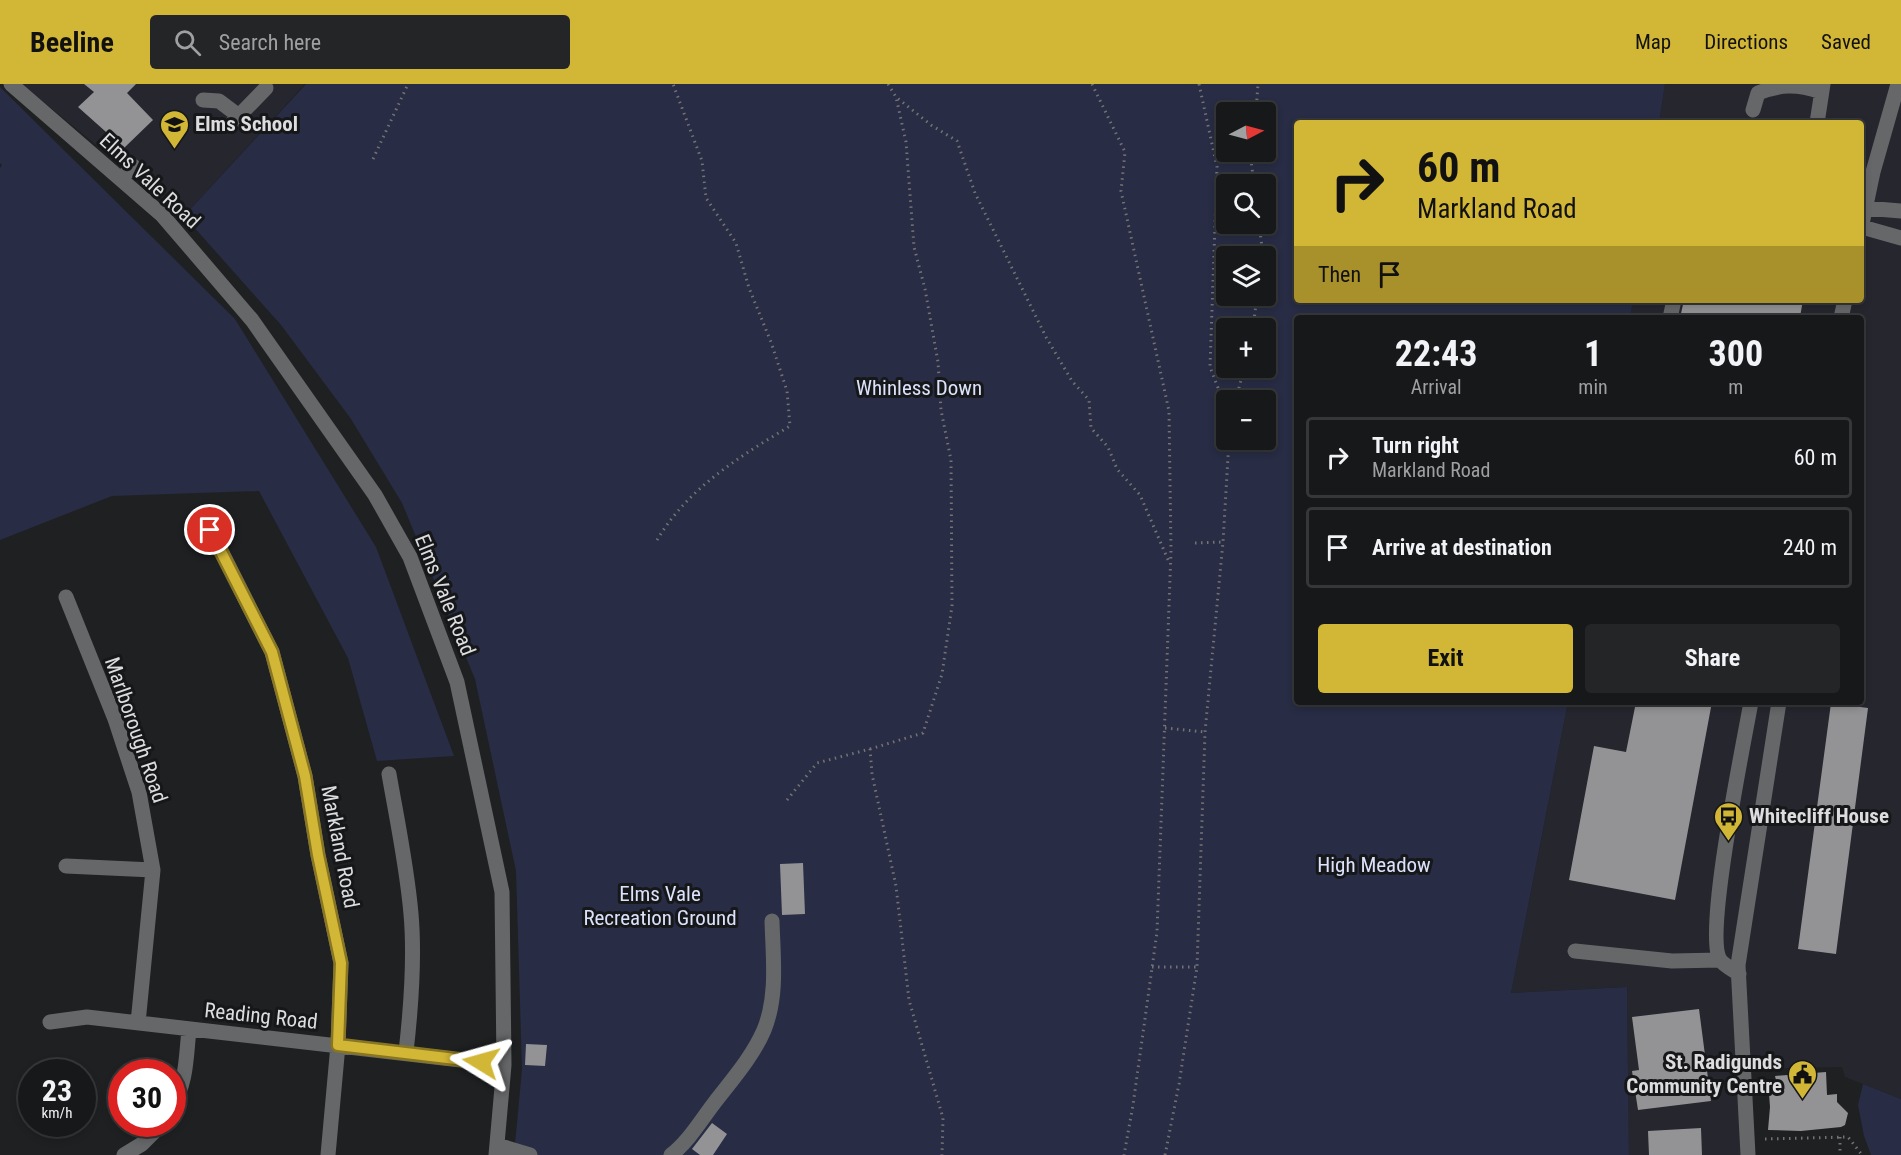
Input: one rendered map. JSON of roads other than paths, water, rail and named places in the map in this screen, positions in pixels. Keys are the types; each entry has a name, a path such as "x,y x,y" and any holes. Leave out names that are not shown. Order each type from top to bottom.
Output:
{"street":[{"name":"Elms Vale Road","path":"11,84 121,179 155,199 162,215 252,320 375,495 410,557 457,682 502,892 504,1065 497,1150"},
{"path":"1753,110 1758,93 1771,86 1799,84 1822,88 1817,120"},
{"path":"203,100 219,101 236,119 266,88"},
{"path":"1864,214 1867,170 1898,88"},
{"path":"121,179 133,166"},
{"path":"1865,208 1901,211"},
{"path":"1864,227 1901,238"},
{"name":"Markland Road","path":"210,530 272,652 305,776 318,855 341,963 338,1045 328,1155"},
{"name":"Marlborough Road","path":"66,597 115,719 139,792 153,870 138,1023"},
{"path":"1738,974 1720,960 1715,941 1723,862 1750,705"},
{"path":"1748,1155 1738,965 1779,705"},
{"path":"388,774 401,841 411,915 411,1011 406,1052"},
{"path":"66,866 153,870"},
{"path":"671,1155 680,1148 719,1098 755,1047 764,1028 774,974 772,921"},
{"path":"1575,951 1672,961 1720,960"},
{"name":"Reading Road","path":"50,1022 87,1017 504,1065"},
{"path":"186,1059 189,1030"},
{"path":"130,1154 148,1137"},
{"path":"497,1150 530,1155"}],"place":[{"name":"Elms School","path":"174,150"},
{"name":"Whitecliff House","path":"1728,842"},
{"name":"St. Radigunds Community Centre","path":"1803,1100"}],"park label":[{"name":"Whinless Down","path":"919,388"},
{"name":"High Meadow","path":"1374,865"},
{"name":"Elms Vale Recreation Ground","path":"660,906"}]}
